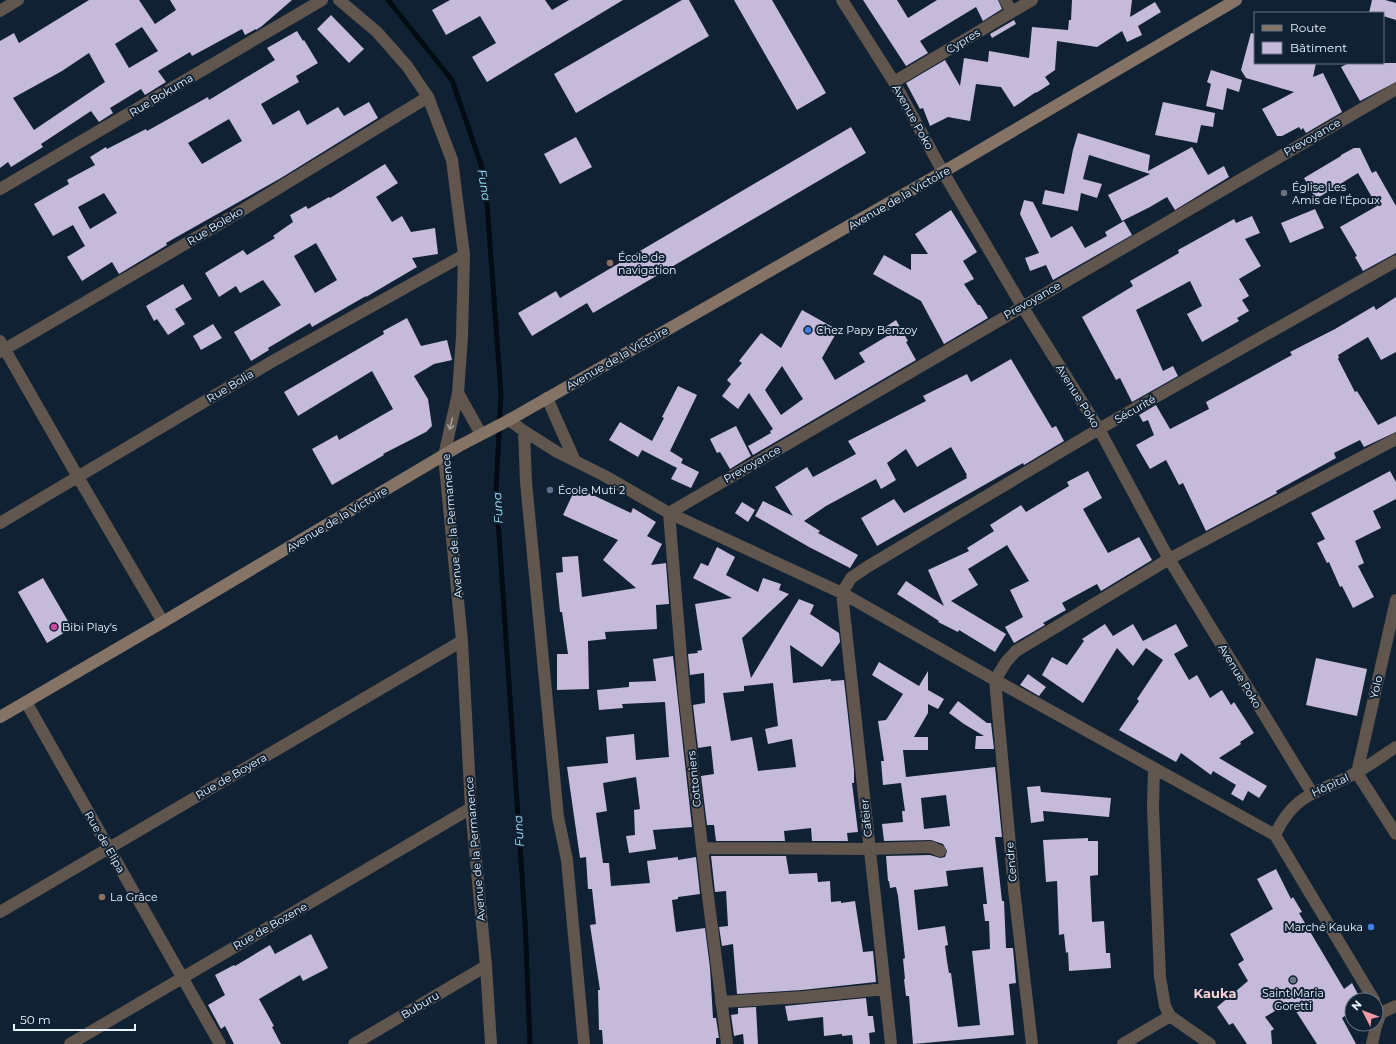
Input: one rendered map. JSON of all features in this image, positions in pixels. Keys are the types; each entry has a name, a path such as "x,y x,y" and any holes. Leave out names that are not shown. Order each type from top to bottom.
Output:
{"main road":[{"name":"Avenue de la Victoire","path":"0,717 485,432 507,421 943,172 1236,0"}],"street":[{"path":"0,11 18,0"},
{"name":"Rue Bokuma","path":"0,189 322,0"},
{"name":"Avenue de la Permanence","path":"339,0 377,32 406,66 428,98 452,160 464,255 462,338 458,393 444,456 462,641 470,808 486,966 491,1044"},
{"name":"Avenue Poko","path":"842,0 894,82 943,172 1022,306 1098,429 1169,559 1312,793"},
{"path":"1005,0 1012,12"},
{"name":"Cypres","path":"894,82 1032,0"},
{"name":"Prevoyance","path":"669,513 1396,88"},
{"name":"Rue Boleko","path":"1,347 221,223 428,98"},
{"name":"Rue Bolia","path":"0,523 273,361 464,255"},
{"name":"Sécurité","path":"842,593 851,578 867,567 1098,429 1396,261"},
{"path":"1,347 163,622"},
{"path":"458,393 485,432"},
{"path":"547,398 575,461"},
{"path":"507,421 575,461 669,513 842,593 1154,769 1275,835 1369,992"},
{"path":"524,431 526,482 557,809 567,860 584,1044"},
{"path":"995,680 1006,662 1016,651 1169,559 1396,439"},
{"name":"Cottoniers","path":"669,513 684,692 727,1044"},
{"name":"Cafeier","path":"842,593 891,1044"},
{"name":"Yolo","path":"1356,773 1396,600"},
{"name":"Rue de Boyera","path":"0,912 462,641"},
{"name":"Cendre","path":"995,680 1014,889 1032,1044"},
{"name":"Rue de Elipa","path":"26,702 220,1044"},
{"name":"Hôpital","path":"1275,835 1282,821 1299,801 1312,793 1356,773 1396,747"},
{"path":"1154,769 1153,808 1160,977 1165,1006 1170,1016 1210,1044"},
{"path":"1356,773 1396,834"},
{"name":"Rue de Bozene","path":"70,1044 470,808"},
{"path":"702,848 870,849 931,847 940,851"},
{"name":"Buburu","path":"354,1044 486,966"},
{"path":"721,1002 803,998 885,989"},
{"path":"1384,1008 1396,1006"},
{"path":"1123,1044 1170,1016"},
{"path":"1372,1044 1375,1032"}],"building":[{"path":"89,0 139,0 155,24 176,10 170,0 292,0 256,30 245,35 242,29 192,56 190,52 158,71 166,82 145,95 141,89 110,108 113,113 99,122 91,111 41,144 43,147 11,167 8,162 0,168 0,41 14,33 19,43","holes":["142,27 158,51 129,68 115,44","89,53 105,82 34,130 13,98 62,71"]},
{"path":"450,0 545,0 552,10 569,0 623,0 487,82 472,57 496,43 480,16 446,35 432,10"},
{"path":"682,0 689,0 709,36 576,113 554,74"},
{"path":"734,0 772,0 826,93 797,110"},
{"path":"863,0 897,0 908,18 937,0 998,0 1002,9 983,21 976,7 920,41 928,53 906,66"},
{"path":"1072,0 1132,0 1130,17 1155,2 1161,12 1138,26 1142,35 1127,42 1122,31 1097,47 1057,41 1055,70 1045,77 1050,84 1014,107 1001,87 976,84 970,121 948,117 930,126 923,108 920,109 906,83 945,60 960,86 964,58 988,62 989,51 1029,58 1032,27 1068,30 1069,20 1071,20"},
{"path":"1372,0 1385,0 1396,3 1396,20 1384,16 1384,12 1369,12"},
{"path":"331,15 364,49 349,63 317,29"},
{"path":"1014,20 1016,24 992,38 990,34"},
{"path":"297,31 318,63 296,76 299,82 261,104 273,125 299,110 307,125 338,107 344,116 369,102 378,118 281,178 166,243 167,245 119,274 112,262 82,281 67,257 85,246 73,225 53,236 34,204 69,184 67,180 95,165 90,157 106,147 107,149 146,129 147,131 208,97 209,100 275,60 267,48","holes":["229,119 242,141 202,164 188,143","104,193 117,213 90,229 78,207"]},
{"path":"1251,33 1254,34 1254,64 1316,64 1313,77 1323,73 1342,112 1306,133 1303,128 1301,130 1299,127 1282,136 1277,136 1262,109 1294,92 1246,78 1241,70"},
{"path":"1396,63 1396,82 1360,101 1341,67 1347,64"},
{"path":"1211,70 1242,80 1239,92 1227,88 1223,110 1206,106 1211,84 1207,82"},
{"path":"1163,102 1215,113 1213,127 1201,125 1197,143 1155,135"},
{"path":"851,127 866,153 593,313 587,303 532,336 518,313 556,291 560,298"},
{"path":"1078,133 1150,155 1148,171 1192,147 1208,175 1224,166 1229,177 1175,210 1167,197 1122,221 1108,195 1150,174 1089,155 1083,179 1102,184 1097,198 1081,193 1078,211 1042,204 1045,190 1064,194"},
{"path":"576,137 592,167 560,184 544,154"},
{"path":"1354,148 1360,148 1372,173 1376,171 1396,206 1396,253 1363,271 1355,257 1357,256 1340,227 1377,206 1358,173 1316,199 1304,178"},
{"path":"385,164 398,183 376,197 392,222 402,216 411,232 435,228 438,254 412,258 417,267 312,327 310,323 268,348 269,350 251,361 234,332 281,305 263,280 240,293 236,286 219,297 205,273 243,250 247,255 275,238 273,236 293,222 290,215 306,206 308,209 329,197 330,198","holes":["316,243 337,280 315,293 294,256"]},
{"path":"1024,200 1033,202 1051,238 1072,226 1085,248 1107,236 1105,232 1124,221 1132,235 1053,280 1046,265 1030,271 1025,258 1039,253 1020,214"},
{"path":"1315,209 1324,228 1290,243 1281,223"},
{"path":"951,210 977,252 963,261 974,279 964,284 988,318 944,344 921,301 873,274 884,255 911,270 911,254 928,254 915,234"},
{"path":"1252,216 1260,233 1245,239 1261,266 1239,279 1249,296 1242,300 1249,311 1237,318 1239,321 1202,342 1187,314 1202,306 1190,281 1136,310 1163,371 1173,366 1178,376 1132,402 1120,378 1116,380 1082,317 1133,286 1130,281 1179,253 1178,250 1234,219 1236,223"},
{"path":"183,284 192,299 175,309 185,324 168,335 157,319 154,321 146,306"},
{"path":"1396,297 1396,352 1381,360 1368,337 1338,355 1338,359 1355,392 1357,391 1378,425 1396,416 1396,432 1364,447 1360,440 1334,453 1336,458 1276,491 1277,493 1206,531 1183,483 1179,485 1166,460 1150,469 1136,445 1154,435 1148,420 1143,422 1139,415 1156,405 1170,429 1209,409 1206,402 1292,355 1290,352 1335,329 1374,306 1376,310"},
{"path":"802,310 838,330 822,358 835,380 865,362 859,353 889,335 884,328 896,320 908,341 906,342 916,360 753,455 748,446 771,433 770,431 773,429 749,393 738,409 722,396 731,384 727,380 742,363 739,361 761,333 781,348","holes":["782,366 803,399 781,415 765,390"]},
{"path":"407,318 421,346 447,340 452,360 434,364 414,376 428,399 432,426 426,432 383,454 384,455 332,485 312,449 337,435 339,440 393,409 372,371 298,416 284,392 384,334 383,331"},
{"path":"213,324 222,338 201,350 193,336"},
{"path":"1011,359 1052,428 1056,426 1064,441 1024,465 1023,463 877,546 861,518 894,499 904,513 967,478 967,475 951,447 917,467 906,449 887,463 896,480 881,489 876,479 826,506 804,521 820,531 818,533 858,555 850,568 809,547 755,516 763,501 793,516 775,487 807,467 813,477 856,454 848,441 926,401 923,396 967,374 971,382"},
{"path":"678,386 697,395 670,451 683,459 681,463 699,472 691,488 671,479 677,468 642,450 638,457 609,440 620,422 652,441 664,418 662,417"},
{"path":"736,426 751,456 730,469 720,452 717,453 710,439"},
{"path":"1088,471 1102,498 1083,509 1108,553 1139,537 1152,560 1101,591 1097,584 1062,603 1066,610 1043,623 1045,625 1014,643 1005,627 1023,617 1010,590 1029,581 1007,545 968,569 978,585 951,601 1006,634 995,652 959,630 958,632 938,622 939,621 897,594 906,581 944,606 928,570 969,551 967,548 994,531 990,525 1021,505 1026,512 1069,486 1067,482"},
{"path":"1390,471 1396,482 1396,499 1373,511 1381,528 1355,541 1364,563 1358,566 1374,597 1353,608 1342,586 1340,587 1329,562 1327,563 1317,543 1325,539 1311,513"},
{"path":"576,487 631,513 633,508 656,522 647,536 662,544 651,565 666,563 669,604 656,605 657,629 605,632 606,639 588,641 589,689 557,690 557,654 568,654 562,612 560,612 556,573 563,572 562,557 578,556 582,597 636,588 603,560 618,540 563,515"},
{"path":"742,502 755,510 748,522 735,513"},
{"path":"717,547 735,557 726,575 758,592 763,578 781,584 779,590 789,594 742,638 751,678 799,599 814,605 810,614 839,633 840,642 822,667 790,645 793,683 831,679 831,681 844,680 854,770 854,783 852,783 858,832 847,833 848,841 812,841 811,828 784,831 785,841 716,841 714,825 707,825 701,776 714,774 711,746 698,748 693,705 705,703 704,673 690,675 688,654 698,653 697,651 702,650 695,604 732,598 693,578 701,563 708,566","holes":["773,683 778,726 765,729 768,744 792,739 796,767 758,771 752,737 731,741 723,693 744,691 744,686"]},
{"path":"43,578 72,628 47,643 18,592"},
{"path":"1105,624 1113,636 1133,624 1143,641 1176,624 1188,646 1174,654 1189,680 1197,675 1210,698 1222,690 1231,705 1234,702 1254,733 1240,742 1241,744 1219,758 1267,786 1259,798 1248,791 1243,801 1231,794 1236,785 1213,771 1211,775 1181,753 1176,762 1119,730 1139,701 1137,699 1163,660 1146,648 1133,666 1117,648 1083,703 1042,675 1052,657 1067,665 1084,641 1082,639"},
{"path":"673,656 692,827 653,830 656,849 629,853 626,836 635,835 634,810 640,809 636,777 603,783 607,811 596,813 603,863 609,863 611,886 650,883 647,861 678,857 678,860 696,857 700,894 678,897 678,899 672,900 676,932 705,928 710,968 713,1018 716,1018 719,1038 716,1038 716,1044 603,1044 602,1030 599,1030 598,990 600,990 590,925 596,924 592,889 588,889 586,857 580,858 567,767 608,763 606,737 634,734 636,760 669,757 665,702 622,704 623,708 599,710 597,690 629,687 629,682 656,681 653,659"},
{"path":"1316,658 1367,669 1357,716 1306,705"},
{"path":"879,662 919,686 928,671 928,690 944,699 938,709 928,704 928,713 914,737 928,737 928,750 903,750 906,777 995,767 1002,837 995,837 1002,901 1004,901 1006,948 1013,948 1016,983 1009,984 1014,1035 913,1044 909,996 906,996 904,979 903,959 905,958 898,896 896,887 890,888 886,856 930,855 940,858 945,857 947,851 943,844 931,840 884,841 882,824 903,822 902,811 905,811 901,783 883,785 881,761 884,761 878,721 886,720 903,694 872,675","holes":["946,795 950,826 924,829 921,798","983,867 987,904 983,904 985,921 989,921 990,949 972,951 980,1025 958,1027 951,973 949,973 945,946 948,945 945,926 918,930 914,890 948,886 946,871"]},
{"path":"1028,674 1046,687 1039,696 1020,685"},
{"path":"958,701 987,723 991,723 994,749 975,749 976,736 984,736 949,713"},
{"path":"1040,786 1041,792 1111,798 1109,817 1043,811 1044,821 1031,823 1027,787"},
{"path":"1088,838 1088,841 1098,841 1098,875 1090,876 1092,922 1104,921 1106,953 1110,953 1111,968 1069,971 1068,952 1066,953 1064,934 1059,935 1057,881 1046,882 1043,840"},
{"path":"711,856 786,856 789,874 817,873 818,882 830,881 831,902 841,901 841,903 855,901 863,952 873,951 876,982 802,990 737,994 733,944 722,946 719,927 728,926 726,891 715,892"},
{"path":"1276,869 1291,899 1293,897 1302,912 1299,913 1344,989 1352,983 1357,992 1344,992 1344,1017 1342,1018 1344,1022 1344,1032 1350,1032 1356,1044 1317,1044 1290,1002 1265,1017 1274,1029 1271,1031 1272,1044 1247,1044 1233,1023 1229,1025 1217,1007 1248,981 1238,964 1244,960 1230,934 1273,909 1257,879"},
{"path":"311,934 328,968 303,981 300,975 259,999 274,1026 272,1027 281,1044 234,1044 225,1026 221,1029 208,1005 225,995 215,975 234,965 235,966 270,945 275,954"},
{"path":"866,998 868,1016 873,1016 875,1032 869,1033 870,1044 853,1044 852,1035 842,1036 842,1034 824,1036 823,1017 788,1021 785,1006"},
{"path":"756,1007 758,1044 744,1044 743,1034 734,1036 731,1015 738,1014 738,1008"}],"waterway":[{"name":"Funa","path":"388,0 452,80 485,176 501,394 496,491 525,920 530,1044"}],"place":[{"name":"Église Les Amis de l'Époux","path":"1284,193"},
{"name":"École de navigation","path":"610,263"},
{"name":"Chez Papy Benzoy","path":"808,330"},
{"name":"École Muti 2","path":"550,490"},
{"name":"Bibi Play's","path":"54,627"},
{"name":"La Grâce","path":"102,897"},
{"name":"Marché Kauka","path":"1371,927"},
{"name":"Saint Maria Goretti","path":"1293,980"}],"district":[{"name":"Kauka","path":"1215,993"}]}
